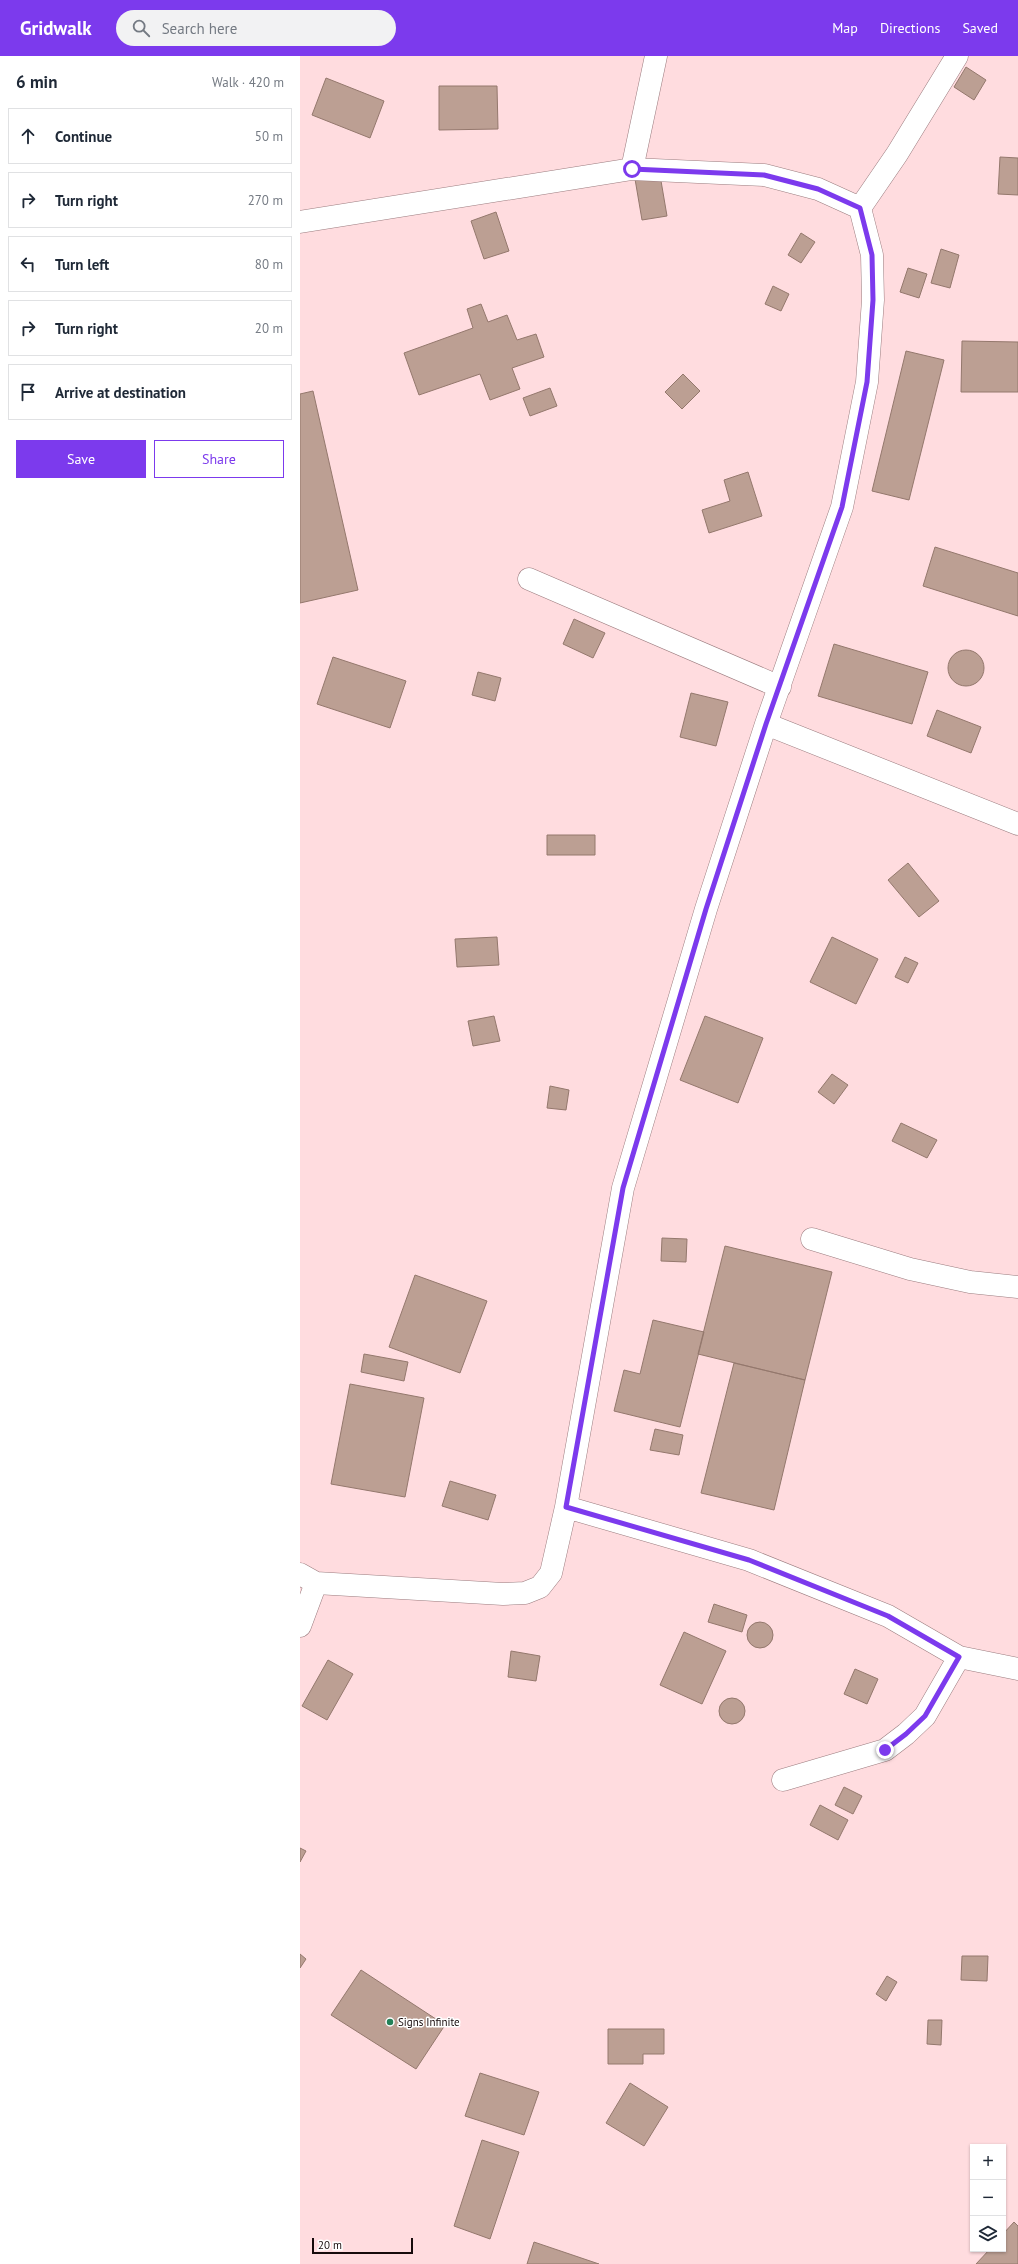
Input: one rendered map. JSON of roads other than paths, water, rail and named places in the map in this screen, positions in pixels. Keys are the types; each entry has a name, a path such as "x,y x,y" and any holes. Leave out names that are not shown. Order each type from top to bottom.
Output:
{"street":[{"path":"632,169 656,56"},
{"path":"300,1626 308,1578 503,1594 525,1593 540,1587 551,1573 566,1507 623,1188 706,909 766,724 842,507 867,382 873,300 872,255 860,208 897,154 957,56"},
{"path":"300,222 632,169 764,175 818,189 860,208"},
{"path":"529,579 780,687"},
{"path":"766,724 1018,824"},
{"path":"812,1239 910,1269 970,1282 1018,1286"},
{"path":"566,1507 749,1560 888,1616 959,1657 1018,1669"},
{"path":"783,1780 885,1750 906,1734 925,1716 959,1657"}],"place":[{"name":"Signs Infinite","path":"390,2022"}]}
